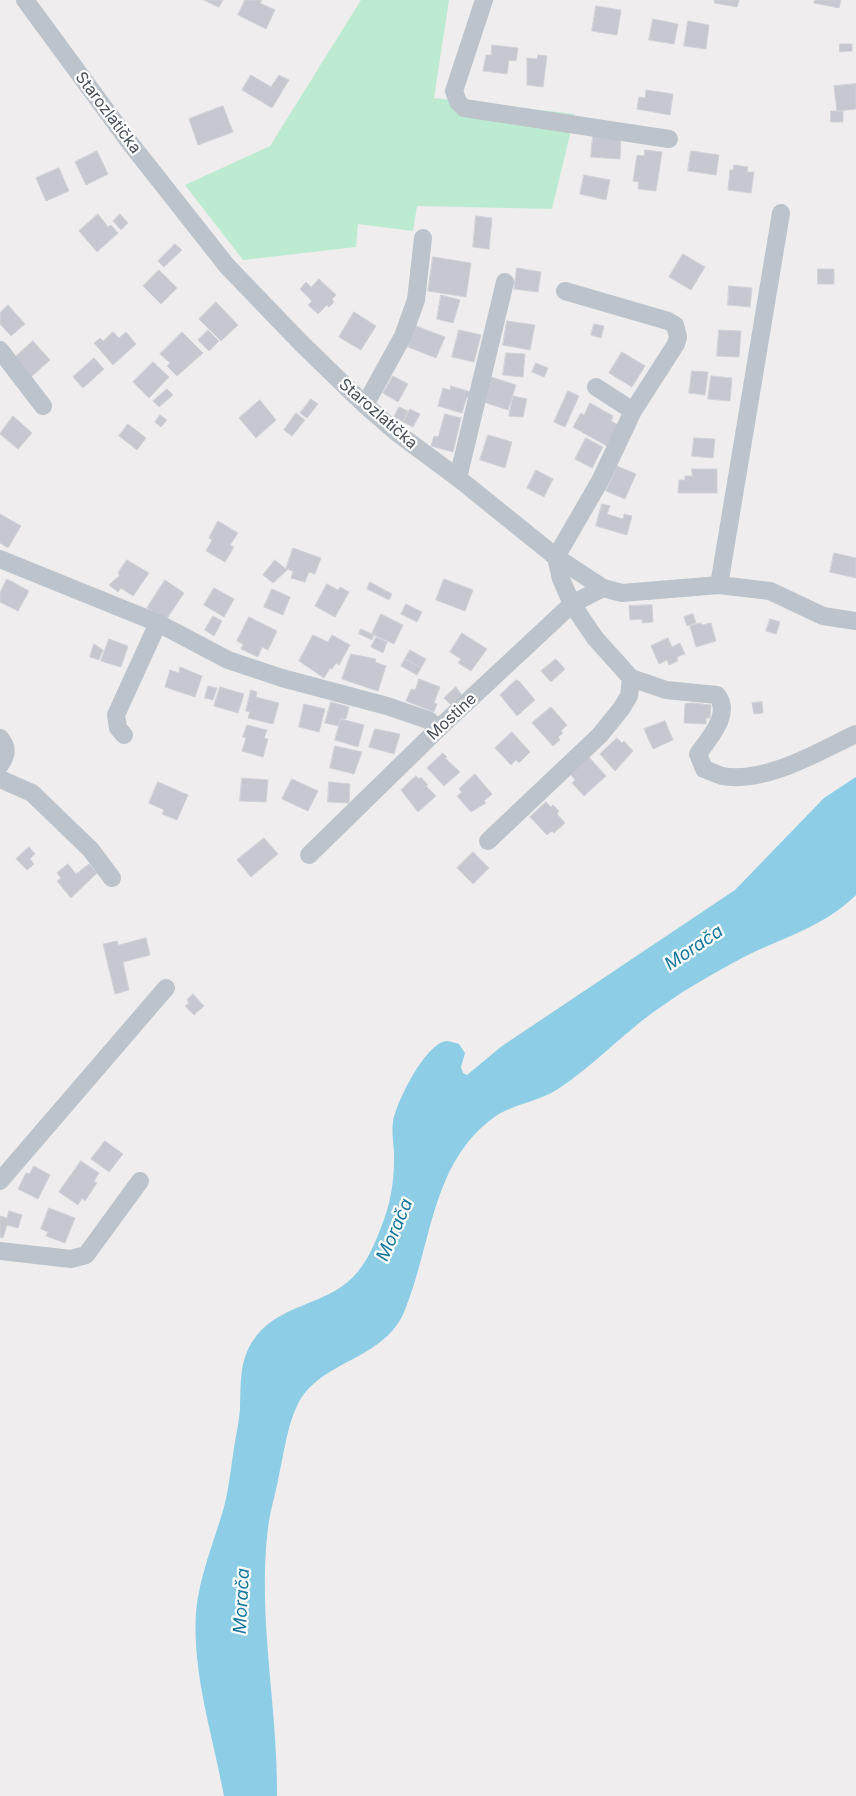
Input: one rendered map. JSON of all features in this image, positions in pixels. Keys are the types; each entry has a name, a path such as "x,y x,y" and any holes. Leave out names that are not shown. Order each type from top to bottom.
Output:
{"street":[{"name":"Starozlatička","path":"25,0 130,143 227,266 365,405 409,442 458,478 556,557 603,588 622,593 719,585 770,590 823,616 856,621"},
{"path":"484,0 454,91 458,102 464,108 669,139"},
{"path":"719,585 781,213"},
{"path":"365,405 403,336 416,300 423,238"},
{"path":"458,478 505,282"},
{"path":"565,291 668,321 675,325 678,337 676,344 633,411 600,481 556,557 561,579 572,604 595,638 631,678 666,690 717,695 722,701 722,713 719,724 698,754 704,769 722,776 745,776 772,772 856,734"},
{"path":"0,350 43,406"},
{"path":"596,387 633,411"},
{"path":"0,559 158,623 228,660 282,678 387,706 428,720 439,728"},
{"name":"Mostine","path":"309,855 439,728 572,604 603,588"},
{"path":"124,735 118,728 116,715 158,623"},
{"path":"488,841 600,735 629,696 631,678"},
{"path":"0,738 6,749 6,756 0,766"},
{"path":"0,780 32,793 91,850 112,878"},
{"path":"0,1182 166,988"},
{"path":"0,1251 71,1258 86,1255 140,1181"}],"green space":[{"path":"361,0 449,0 434,98 575,114 552,209 417,206 413,231 358,224 356,247 243,260 185,185 270,146"}],"water":[{"name":"Morača","path":"856,777 856,895 844,906 816,924 742,958 684,992 651,1014 558,1089 508,1109 493,1118 473,1137 457,1158 445,1182 436,1206 414,1285 405,1310 395,1327 367,1351 320,1378 307,1391 297,1406 288,1431 270,1515 265,1561 266,1628 277,1796 224,1796 200,1682 197,1658 196,1612 204,1573 227,1492 239,1419 245,1358 252,1342 262,1329 287,1312 341,1287 353,1277 366,1259 385,1217 389,1201 394,1169 392,1132 395,1113 421,1063 429,1052 446,1041 459,1044 465,1053 461,1067 463,1073 467,1075 502,1046 735,890 824,798"}],"building":[{"path":"204,0 223,0 219,7"},
{"path":"245,0 262,0 260,3 275,10 266,29 238,15"},
{"path":"715,0 739,0 737,7 715,3"},
{"path":"815,0 841,0 839,8 814,3"},
{"path":"596,6 621,10 617,35 592,31"},
{"path":"653,19 678,24 674,44 649,40"},
{"path":"688,21 709,25 706,49 684,46"},
{"path":"840,44 852,44 852,51 840,52"},
{"path":"492,45 518,48 516,61 509,60 507,74 483,71 486,55 491,55"},
{"path":"538,55 547,56 543,87 527,85 527,58 537,59"},
{"path":"251,75 271,87 279,75 289,80 272,108 242,90"},
{"path":"856,84 856,109 837,111 834,86"},
{"path":"646,90 673,94 670,115 637,109 639,97 645,98"},
{"path":"223,106 233,132 198,145 189,119"},
{"path":"831,111 843,111 843,122 831,122"},
{"path":"593,135 621,136 620,159 591,157"},
{"path":"645,150 662,152 656,191 638,189 639,182 633,181 637,155 644,156"},
{"path":"97,151 108,174 86,185 75,162"},
{"path":"691,151 719,155 716,175 688,171"},
{"path":"734,165 748,167 747,172 754,172 751,193 728,190 730,170 733,170"},
{"path":"59,168 69,191 46,201 36,178"},
{"path":"584,175 610,180 606,200 580,194"},
{"path":"98,214 108,227 111,225 118,233 97,252 79,231"},
{"path":"120,214 128,223 121,230 113,221"},
{"path":"476,216 492,218 489,249 473,247"},
{"path":"175,244 182,250 164,267 158,261"},
{"path":"683,254 705,267 691,290 669,277"},
{"path":"433,257 471,263 466,297 428,291"},
{"path":"517,268 541,272 538,292 514,289"},
{"path":"818,269 834,269 834,284 818,284"},
{"path":"159,270 177,288 161,304 143,286"},
{"path":"319,279 336,295 332,299 334,302 329,307 327,305 318,314 308,305 312,301 300,289 306,282 311,287"},
{"path":"729,286 752,288 750,307 728,305"},
{"path":"441,295 460,300 453,323 437,319"},
{"path":"216,302 238,325 221,341 199,319"},
{"path":"8,305 25,324 11,336 0,324 0,313"},
{"path":"354,312 376,326 361,350 339,337"},
{"path":"507,321 535,325 530,350 503,345"},
{"path":"594,324 604,326 601,338 591,335"},
{"path":"416,326 445,337 436,358 408,347"},
{"path":"208,330 219,341 209,351 198,340"},
{"path":"459,330 481,335 474,362 452,357"},
{"path":"719,330 741,331 739,357 717,356"},
{"path":"113,332 119,338 126,332 136,344 113,365 94,343 100,338 103,341"},
{"path":"182,332 203,353 177,376 167,366 170,363 160,354"},
{"path":"33,341 50,360 31,377 14,358"},
{"path":"622,352 645,366 632,387 609,373"},
{"path":"506,353 525,354 523,377 503,375"},
{"path":"94,358 104,369 83,388 73,377"},
{"path":"153,362 169,377 149,398 133,382"},
{"path":"536,363 548,368 544,377 532,372"},
{"path":"692,371 708,372 705,395 689,393"},
{"path":"393,376 408,384 398,402 383,393"},
{"path":"711,376 732,378 730,401 708,399"},
{"path":"491,377 516,385 508,410 483,402"},
{"path":"451,386 471,392 470,398 467,397 462,413 438,406 443,388 450,390"},
{"path":"167,389 173,395 159,407 153,401"},
{"path":"568,391 579,396 565,427 554,422"},
{"path":"513,396 527,399 523,417 509,416"},
{"path":"311,399 318,404 307,418 300,413"},
{"path":"260,400 276,420 256,438 239,418"},
{"path":"590,403 613,416 611,421 618,425 607,446 573,427 581,413 584,415"},
{"path":"399,407 408,411 403,422 394,417"},
{"path":"410,409 420,414 413,427 403,422"},
{"path":"296,413 305,420 292,436 284,430"},
{"path":"445,414 461,418 453,452 431,446 434,436 438,437"},
{"path":"160,415 167,420 161,427 155,422"},
{"path":"13,416 32,433 18,449 0,434"},
{"path":"128,424 146,438 137,450 119,436"},
{"path":"488,435 512,442 505,468 480,460"},
{"path":"586,438 603,447 592,468 575,459"},
{"path":"694,438 715,439 713,458 692,456"},
{"path":"617,466 636,474 625,499 606,491"},
{"path":"692,469 717,469 717,493 678,493 679,480 685,480 685,476 692,476"},
{"path":"536,470 553,479 544,497 527,488"},
{"path":"602,504 610,506 607,514 623,519 624,514 632,516 627,535 596,526"},
{"path":"0,514 21,526 8,548 0,543"},
{"path":"218,521 238,533 230,545 234,547 225,562 206,551 212,540 209,538"},
{"path":"293,548 321,558 315,574 309,572 305,582 291,578 293,571 286,569"},
{"path":"834,553 856,558 856,578 830,572"},
{"path":"127,560 149,573 133,596 121,588 118,592 109,585 120,575 118,573"},
{"path":"275,560 287,570 273,583 263,575"},
{"path":"7,579 29,591 18,611 0,602 0,593"},
{"path":"444,579 473,590 465,611 436,600"},
{"path":"165,580 184,593 166,620 147,608"},
{"path":"370,582 392,594 389,600 367,589"},
{"path":"327,584 338,590 340,587 349,592 335,617 315,606"},
{"path":"214,588 234,599 224,617 204,605"},
{"path":"272,589 290,597 283,615 264,607"},
{"path":"406,604 422,612 417,622 401,614"},
{"path":"652,605 653,622 642,623 642,619 630,620 629,606"},
{"path":"381,614 403,625 394,644 372,634"},
{"path":"693,614 696,623 687,626 684,617"},
{"path":"213,616 222,621 214,636 205,630"},
{"path":"249,617 277,631 268,650 262,647 258,657 241,649 243,644 237,641"},
{"path":"770,619 780,622 776,634 766,631"},
{"path":"701,623 702,625 711,623 716,641 696,647 690,626"},
{"path":"361,629 374,635 372,640 359,634"},
{"path":"462,633 487,649 471,671 458,663 461,659 450,652"},
{"path":"313,635 328,642 332,635 350,645 339,665 336,663 332,669 330,668 324,678 299,661"},
{"path":"376,637 387,642 383,653 371,647"},
{"path":"668,638 672,647 680,643 685,654 677,657 678,661 669,665 667,660 659,664 651,646"},
{"path":"109,639 128,646 121,667 101,661"},
{"path":"94,644 103,650 99,660 90,657"},
{"path":"410,650 426,659 421,668 405,659"},
{"path":"351,654 376,659 375,662 386,666 378,691 342,679"},
{"path":"405,659 421,668 417,675 401,666"},
{"path":"556,659 565,669 551,682 541,671"},
{"path":"180,667 202,676 195,697 165,687 170,670 179,673"},
{"path":"419,679 440,687 434,703 437,704 434,712 406,701 411,689 415,690"},
{"path":"516,680 535,700 517,716 500,695"},
{"path":"208,686 217,688 213,700 205,698"},
{"path":"220,687 244,694 238,713 214,706"},
{"path":"456,687 462,695 451,705 444,698"},
{"path":"251,690 257,692 256,697 279,703 273,724 248,718 250,712 246,711"},
{"path":"331,702 349,707 346,719 341,718 339,726 325,723"},
{"path":"762,702 763,713 754,714 752,703"},
{"path":"304,704 325,709 319,732 299,727"},
{"path":"685,704 711,705 710,718 706,718 706,724 684,723"},
{"path":"551,707 567,725 561,731 563,733 558,737 560,740 553,746 532,723"},
{"path":"341,719 364,725 358,747 335,740"},
{"path":"665,721 673,740 653,749 644,729"},
{"path":"247,725 267,730 264,738 268,739 263,757 242,751 246,738 243,737"},
{"path":"375,729 400,734 394,754 369,747"},
{"path":"512,732 530,752 519,763 516,760 511,765 495,748"},
{"path":"617,738 622,743 624,741 633,751 615,771 600,754"},
{"path":"335,746 362,752 354,774 330,768"},
{"path":"443,753 447,757 445,758 460,772 444,786 427,768"},
{"path":"587,755 606,776 584,796 572,783 575,780 568,771"},
{"path":"475,774 492,794 484,801 486,803 471,812 457,796 462,792 459,789"},
{"path":"416,776 419,779 421,777 428,785 426,786 436,796 418,812 401,790"},
{"path":"242,778 268,780 266,802 240,801"},
{"path":"292,779 318,791 308,811 282,799"},
{"path":"158,782 188,795 177,820 162,814 164,810 149,803"},
{"path":"329,782 350,784 349,803 328,802"},
{"path":"546,802 551,807 553,805 559,811 557,814 565,823 554,833 552,831 547,835 530,817"},
{"path":"264,838 278,854 251,877 237,860"},
{"path":"29,847 35,854 30,859 34,864 27,870 16,859"},
{"path":"473,852 489,868 473,884 457,868"},
{"path":"68,864 76,874 89,864 97,873 71,898 57,881 61,878 57,873"},
{"path":"146,938 150,955 123,962 129,990 115,994 103,944 117,941 118,945"},
{"path":"193,994 204,1006 194,1015 185,1006 189,1003 187,1000"},
{"path":"105,1141 123,1154 109,1172 91,1159"},
{"path":"81,1161 99,1173 94,1181 97,1183 85,1201 82,1198 78,1205 59,1192"},
{"path":"34,1166 50,1175 38,1199 18,1189 26,1173 29,1174"},
{"path":"49,1208 75,1218 65,1243 46,1236 48,1232 41,1229"},
{"path":"9,1211 22,1215 18,1228 7,1225 3,1238 0,1237 0,1216 7,1218"}]}
